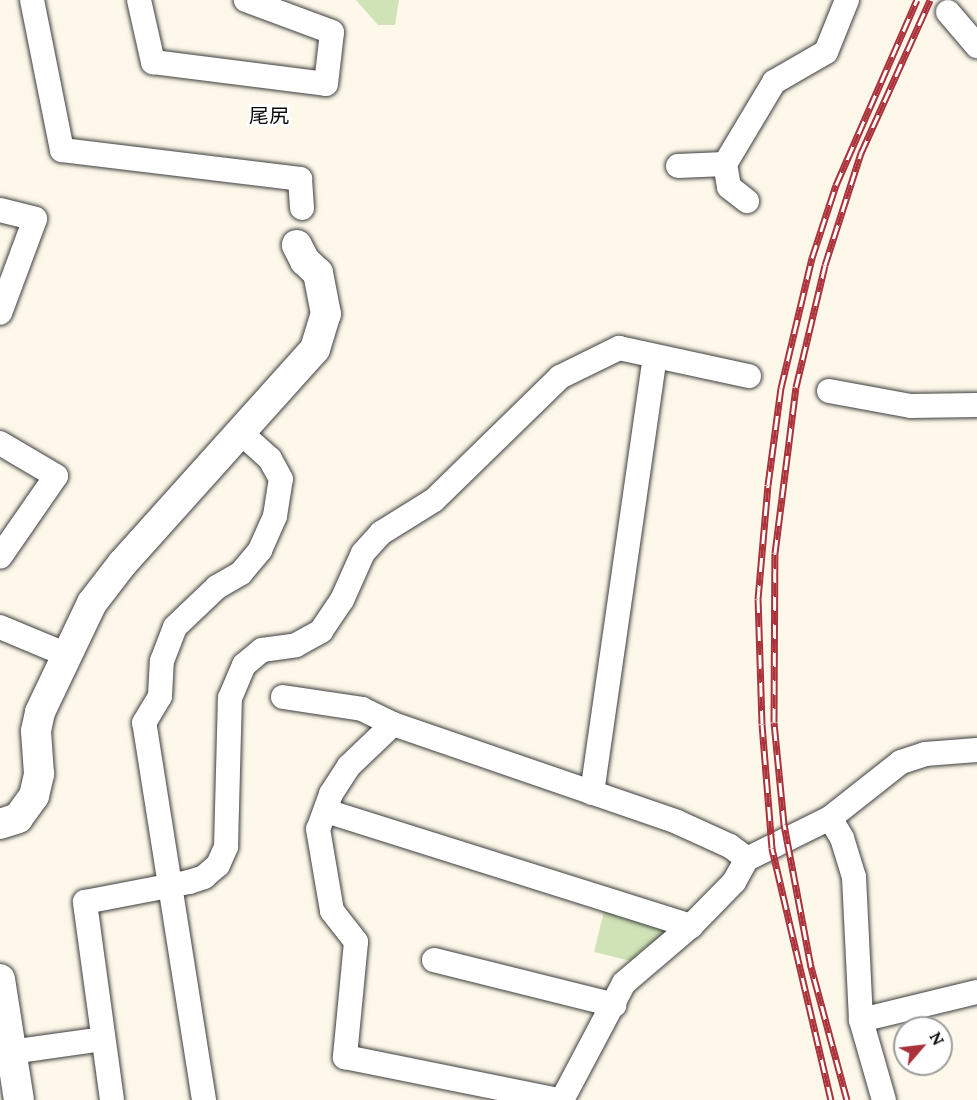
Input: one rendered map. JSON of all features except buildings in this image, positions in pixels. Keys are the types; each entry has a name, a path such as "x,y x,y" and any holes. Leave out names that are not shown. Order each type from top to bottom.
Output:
{"street":[{"path":"32,0 62,150 300,179 302,208"},
{"path":"139,0 153,62 326,84 332,32 246,0"},
{"path":"747,201 729,188 725,164 774,82 826,52 847,0"},
{"path":"948,12 977,46"},
{"path":"678,166 725,164"},
{"path":"0,210 35,219 0,313"},
{"path":"0,824 18,818 34,796 39,774 36,731 67,655 92,603 122,564 315,350 326,315 318,273 305,261 297,245"},
{"path":"112,1100 85,902 171,886 204,877 218,865 226,847 230,698 244,665 262,650 296,645 321,631 342,600 363,553 381,533 434,500 560,377 619,348 654,358 749,376"},
{"path":"592,793 654,358"},
{"path":"830,391 912,406 977,405"},
{"path":"204,1100 144,723 160,696 162,661 175,627 217,587 240,573 261,550 275,516 281,479 270,459 241,433"},
{"path":"0,444 56,476 0,557"},
{"path":"0,627 67,655"},
{"path":"283,697 362,709 393,724 677,822 730,846 747,859"},
{"path":"393,724 349,766 331,794 318,829 333,911 356,942 345,1057 560,1100 624,983 691,926 734,882 747,859 830,818 901,762 925,754 977,750"},
{"path":"326,811 691,926"},
{"path":"830,818 842,838 854,877 861,1020 884,1100"},
{"path":"434,960 614,1005"},
{"path":"0,979 19,1100"},
{"path":"861,1020 977,992"},
{"path":"11,1052 102,1039"}],"green space":[{"path":"356,0 399,0 395,25 378,25"},
{"path":"605,907 662,924 667,935 645,947 631,961 594,952"}],"railway":[{"path":"831,1100 772,848 762,724 758,599 768,485 781,388 812,258 836,185 917,0"},
{"path":"847,1100 811,967 784,824 774,722 775,553 796,387 825,265 861,153 930,0"}],"district":[{"name":"尾尻","path":"269,115"}]}
